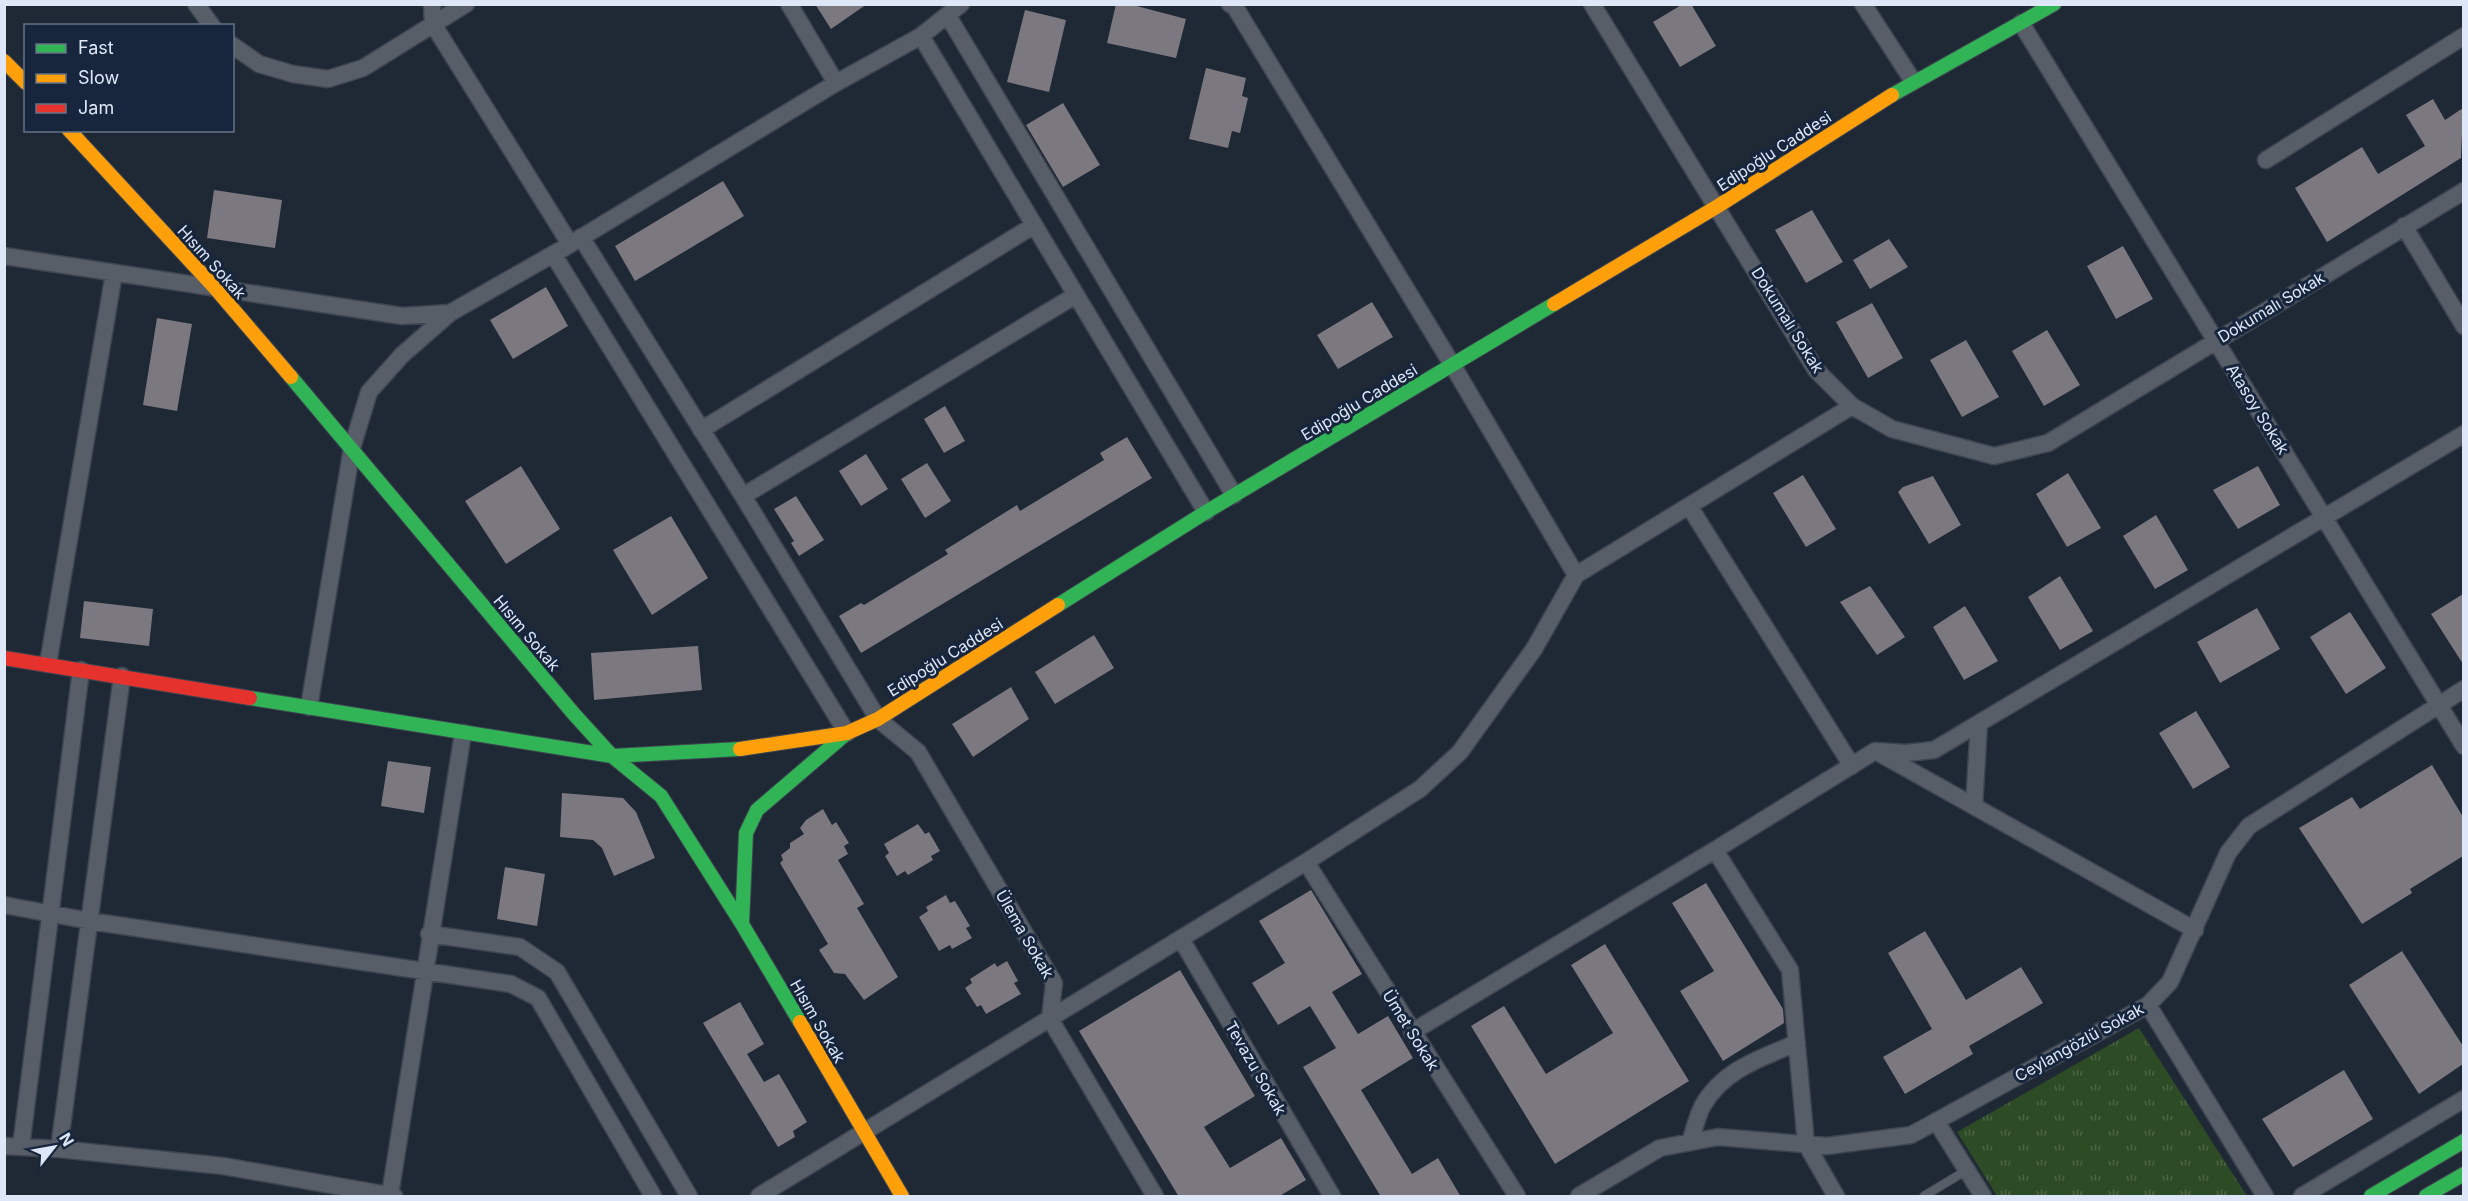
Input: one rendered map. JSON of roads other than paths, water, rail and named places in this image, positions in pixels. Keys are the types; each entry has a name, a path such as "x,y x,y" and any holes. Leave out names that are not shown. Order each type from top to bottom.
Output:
{"street":[{"path":"196,4 211,24"},
{"path":"432,4 434,24"},
{"path":"234,46 259,64 293,74 328,79 363,68 466,4"},
{"path":"789,4 836,83"},
{"path":"309,707 352,448 369,392 402,356 450,313 554,254 836,83 921,36 961,4"},
{"name":"Dokumalı Sokak","path":"1592,4 1718,206 1816,370 1852,406 1892,429 1994,456 2048,443 2463,191"},
{"path":"1863,4 1913,81"},
{"path":"1233,6 1453,366 1576,575"},
{"name":"Edipoğlu Caddesi","path":"4,658 612,756 668,755 757,748 847,733 878,719 1206,512 1718,206 1913,81 2049,6"},
{"path":"948,16 1234,495"},
{"name":"Atasoy Sokak","path":"2020,23 2463,746"},
{"name":"Ülema Sokak","path":"434,24 701,430 878,719 918,752 1054,983 1050,1019"},
{"path":"921,36 1206,512"},
{"path":"2266,160 2463,36"},
{"path":"4,61 24,82"},
{"name":"Hısım Sokak","path":"71,132 215,288 573,713 612,756 661,796 742,924 902,1197"},
{"path":"701,430 1033,226"},
{"path":"2404,226 2463,326"},
{"path":"554,254 847,733 757,810 746,833 742,924"},
{"path":"4,256 402,316 450,313"},
{"path":"48,664 114,273"},
{"path":"743,496 1076,295"},
{"path":"759,1197 1306,862 1420,789 1460,752 1534,649 1576,575 1852,406"},
{"path":"1412,1032 1875,751 1906,753 1934,750 2463,434"},
{"path":"1689,506 1852,766"},
{"path":"81,670 51,914 13,1147 59,1149 223,1166 392,1196 429,934 463,733"},
{"path":"59,1149 122,676"},
{"name":"Ceylangözlü Sokak","path":"1579,1197 1660,1148 1690,1142 1718,1137 1827,1146 1911,1135 2148,1005 2170,982 2228,853 2249,826 2463,689"},
{"path":"1974,806 1979,723"},
{"path":"1875,751 2194,930"},
{"path":"1715,850 1790,970 1806,1144 1836,1197"},
{"name":"Ümet Sokak","path":"1306,862 1517,1197"},
{"path":"4,905 90,921 424,969 511,984 538,998 652,1197"},
{"path":"429,934 520,947 557,972 689,1197"},
{"name":"Tevazu Sokak","path":"1181,939 1332,1197"},
{"path":"2148,1005 2265,1197"},
{"path":"1050,1019 1155,1197"},
{"path":"1690,1142 1702,1108 1719,1082 1748,1063 1797,1042"},
{"path":"2302,1197 2463,1099"},
{"path":"1936,1121 1983,1197"},
{"path":"2371,1197 2463,1141"},
{"path":"2426,1197 2463,1174"}],"lane":[{"path":"1924,1197 1967,1170"}]}
